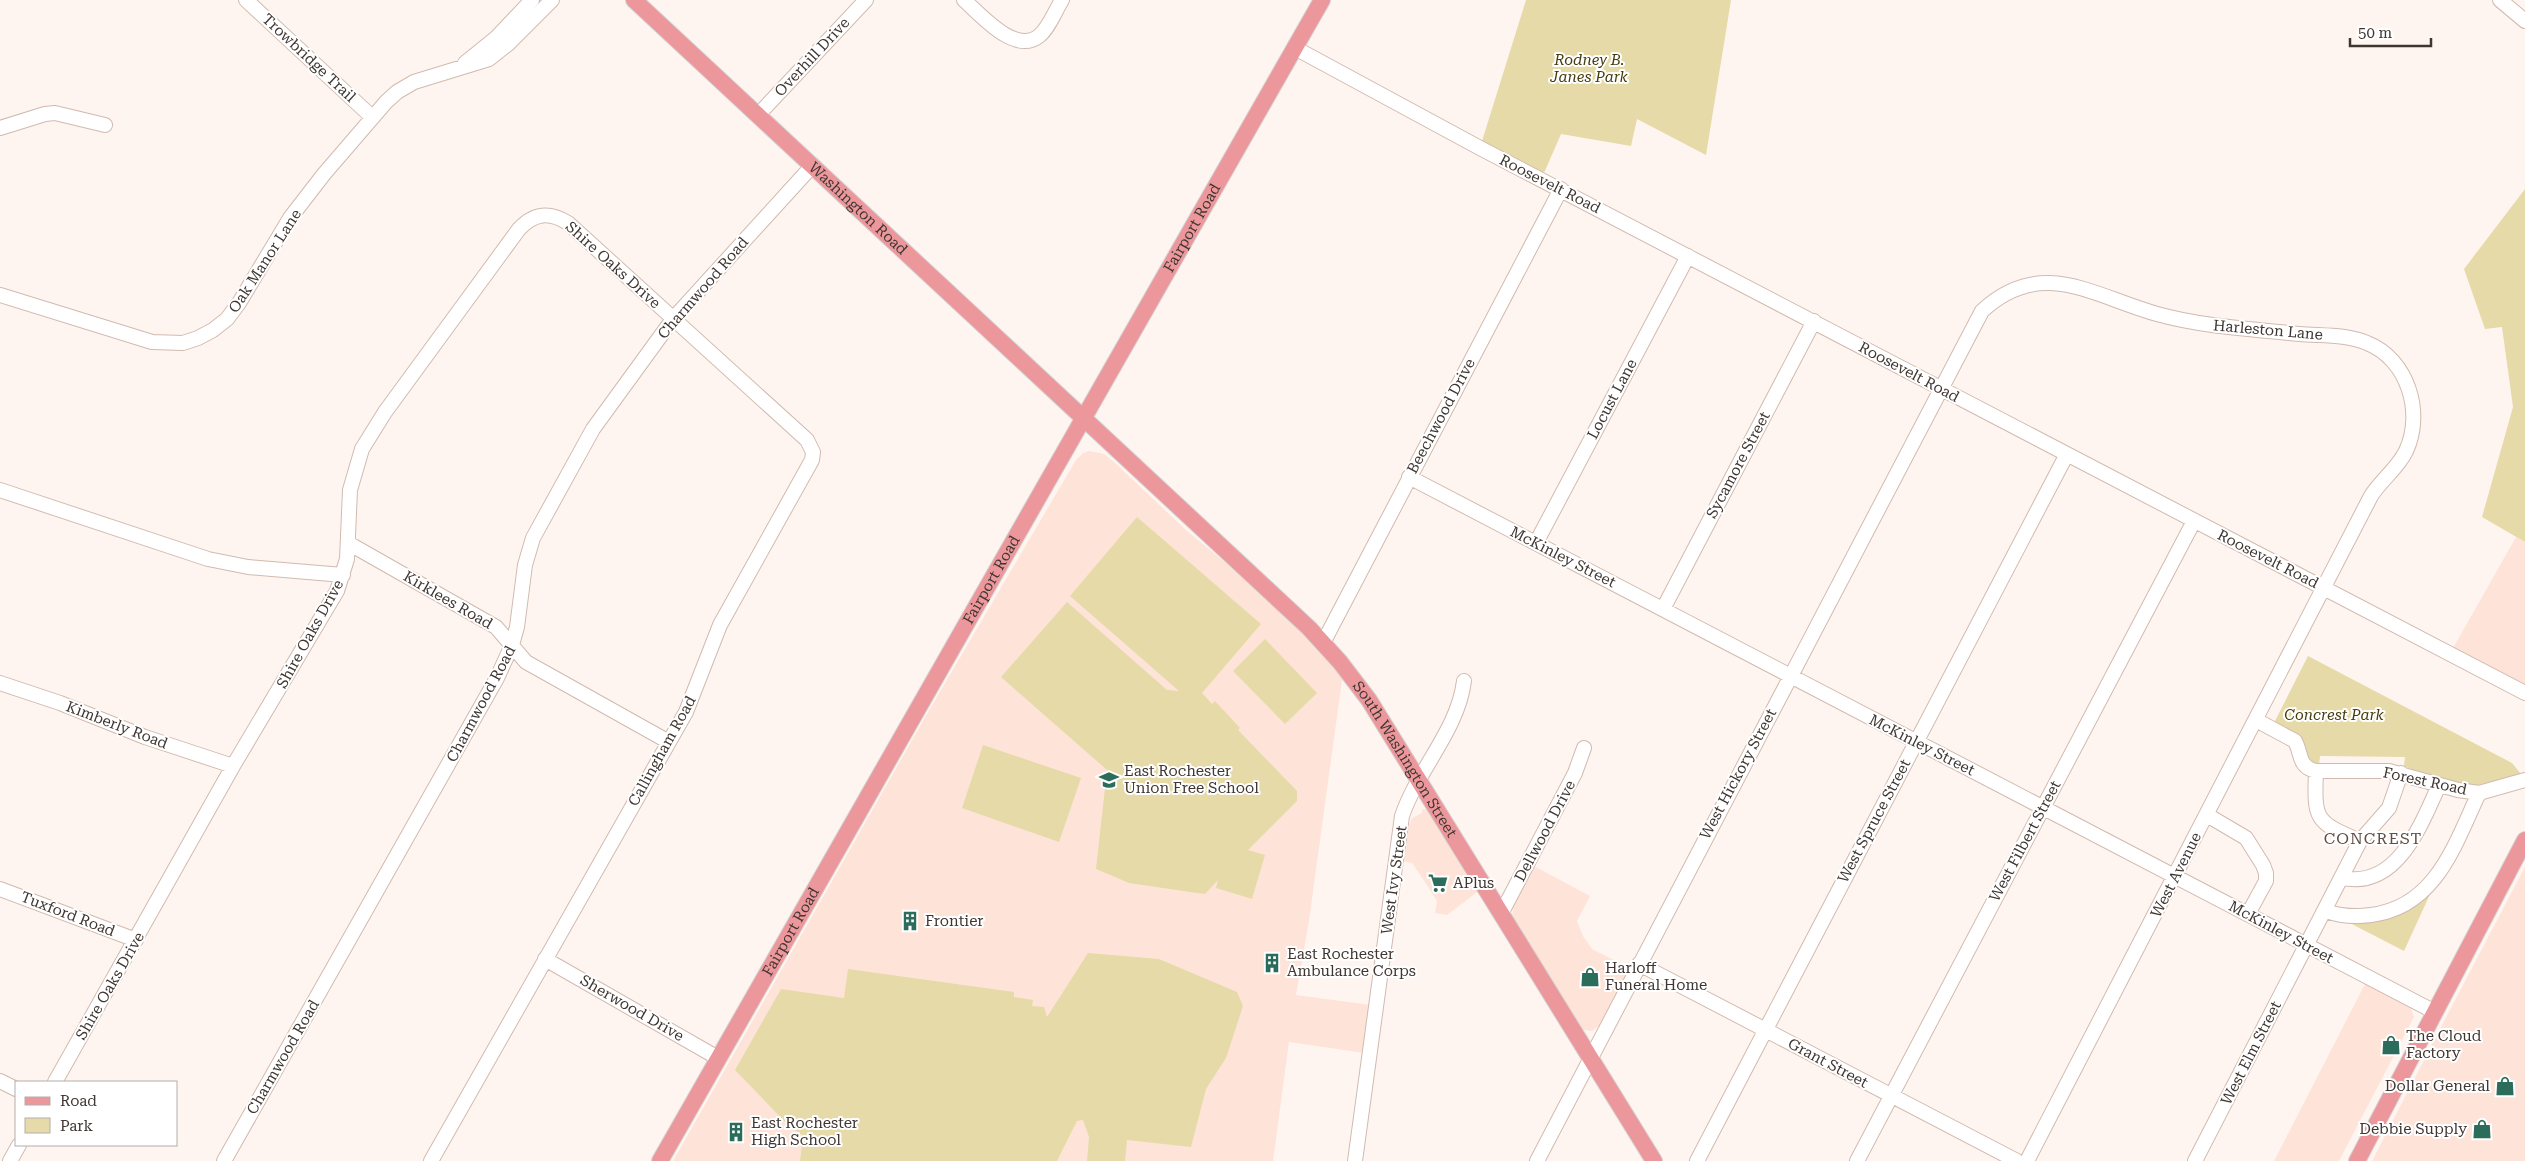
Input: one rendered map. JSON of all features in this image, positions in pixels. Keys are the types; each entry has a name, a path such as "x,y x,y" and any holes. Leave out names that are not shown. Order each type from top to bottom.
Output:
{"main road":[{"name":"Washington Road","path":"634,0 1084,417"},
{"name":"Fairport Road","path":"660,1161 1322,0"},
{"name":"South Washington Street","path":"1084,417 1323,643 1356,681 1502,912 1654,1161"},
{"path":"2357,1161 2525,840"}],"street":[{"name":"Trowbridge Trail","path":"246,0 372,117"},
{"name":"Oak Manor Lane","path":"458,68 496,38 532,0"},
{"name":"Oak Manor Lane","path":"0,295 152,342 183,343 213,330 227,318 239,303 290,218 372,117 397,92 414,82 489,59 508,44 552,0"},
{"name":"Overhill Drive","path":"758,115 866,0"},
{"path":"964,0 999,31 1012,39 1025,41 1039,36 1045,30 1062,0"},
{"path":"2500,0 2525,21"},
{"name":"Roosevelt Road","path":"1295,48 1561,190 2525,692"},
{"path":"0,128 45,114 55,113 105,125"},
{"name":"Charmwood Road","path":"224,1161 489,693 512,645 520,613 525,565 539,526 593,429 673,318 813,165"},
{"name":"Beechwood Drive","path":"1323,643 1561,190"},
{"name":"Shire Oaks Drive","path":"56,1081 234,766 329,606 343,575 348,543 350,490 362,449 385,412 526,221 542,214 564,220 673,318"},
{"name":"Locust Lane","path":"1536,543 1688,256"},
{"name":"Harleston Lane","path":"1940,388 1982,312 1995,299 2011,290 2040,282 2070,285 2157,314 2186,321 2219,326 2345,337 2368,343 2384,353 2400,371 2412,400 2413,424 2406,451 2371,496 2324,588"},
{"name":"Callingham Road","path":"431,1161 669,742 695,692 720,625 812,460 814,452 807,440 673,318"},
{"name":"Sycamore Street","path":"1663,609 1814,321"},
{"name":"West Hickory Street","path":"1536,1161 1940,388"},
{"name":"West Spruce Street","path":"1697,1161 2066,454"},
{"name":"McKinley Street","path":"1409,477 2435,1012"},
{"path":"0,490 208,559 248,567 343,575"},
{"name":"West Filbert Street","path":"1857,1161 2194,521"},
{"name":"Kirklees Road","path":"348,543 496,627 526,662 669,742"},
{"name":"West Avenue","path":"2027,1161 2324,588"},
{"name":"West Ivy Street","path":"1355,1161 1402,816 1408,798 1420,781 1462,701 1464,681"},
{"name":"Kimberly Road","path":"0,683 60,703 145,737 234,766"},
{"path":"2256,720 2295,741 2301,762 2316,771 2315,797 2318,816 2328,826 2360,841"},
{"name":"Dellwood Drive","path":"1502,912 1576,773 1584,748"},
{"name":"Forest Road","path":"2316,771 2389,771 2439,785 2478,793 2525,780"},
{"name":"West Elm Street","path":"2195,1161 2326,911 2360,841 2389,808 2401,773"},
{"path":"2343,878 2366,880 2379,875 2390,866 2413,838 2439,785"},
{"path":"2326,911 2364,916 2390,912 2408,903 2430,883 2445,865 2478,793"},
{"path":"2207,815 2246,838 2263,865 2266,881 2248,914"},
{"name":"Tuxford Road","path":"0,889 136,940"},
{"name":"Sherwood Drive","path":"545,959 718,1058"},
{"name":"Grant Street","path":"1639,964 2017,1161"},
{"path":"0,1081 15,1088"},
{"path":"10,1161 18,1146"}],"shaded area":[{"name":"East Rochester Union Free School","path":"1089,451 1104,454 1113,461 1186,530 1263,594 1343,673 1309,921 1296,995 1371,1005 1364,1053 1289,1042 1273,1161 673,1161 928,712 1076,460 1083,453"},
{"path":"2516,537 2525,542 2525,686 2453,648"},
{"path":"1422,809 1429,810 1480,890 1447,915 1435,913 1437,901 1412,863 1403,861 1407,831 1412,818 1422,813"},
{"path":"1534,866 1590,896 1577,921 1583,936 1592,949 1630,968 1601,1024 1592,1031 1583,1030 1578,1025 1512,919 1513,908"},
{"path":"2525,867 2525,1161 2372,1161 2442,1025"},
{"path":"2366,982 2410,1006 2414,1017 2339,1161 2274,1161"}],"green space":[{"name":"Rodney B. Janes Park","path":"1526,0 1731,0 1706,155 1637,119 1631,146 1561,134 1544,173 1482,141"},
{"path":"2525,189 2525,542 2482,517 2513,407 2502,327 2485,329 2464,269"},
{"path":"1137,517 1261,624 1202,693 1212,704 1215,701 1240,728 1238,730 1297,791 1297,801 1248,850 1265,855 1252,899 1216,888 1218,880 1205,894 1129,883 1096,869 1107,770 1001,677 1067,602 1167,690 1179,691 1070,596"},
{"path":"1265,639 1317,693 1285,724 1233,671"},
{"name":"Concrest Park","path":"2308,656 2512,763 2521,774 2474,786 2440,780 2404,766 2405,757 2320,756 2319,765 2312,764 2274,723"},
{"path":"983,745 1081,778 1059,842 962,808"},
{"path":"2432,890 2404,951 2344,920"},
{"path":"1088,953 1159,959 1237,992 1243,1006 1226,1058 1206,1089 1191,1147 1127,1140 1125,1161 1087,1161 1089,1137 1083,1120 1077,1121 1057,1161 800,1161 803,1136 788,1125 735,1070 781,989 844,998 848,969 1014,992 1014,997 1033,1000 1032,1006 1044,1007 1047,1017"}],"place":[{"name":"East Rochester Union Free School","path":"1109,780"},
{"name":"APlus","path":"1438,883"},
{"name":"Frontier","path":"910,921"},
{"name":"East Rochester Ambulance Corps","path":"1272,963"},
{"name":"Harloff Funeral Home","path":"1590,977"},
{"name":"The Cloud Factory","path":"2391,1045"},
{"name":"Dollar General","path":"2505,1086"},
{"name":"Debbie Supply","path":"2482,1129"},
{"name":"East Rochester High School","path":"736,1132"}],"district":[{"name":"CONCREST","path":"2373,838"}]}
